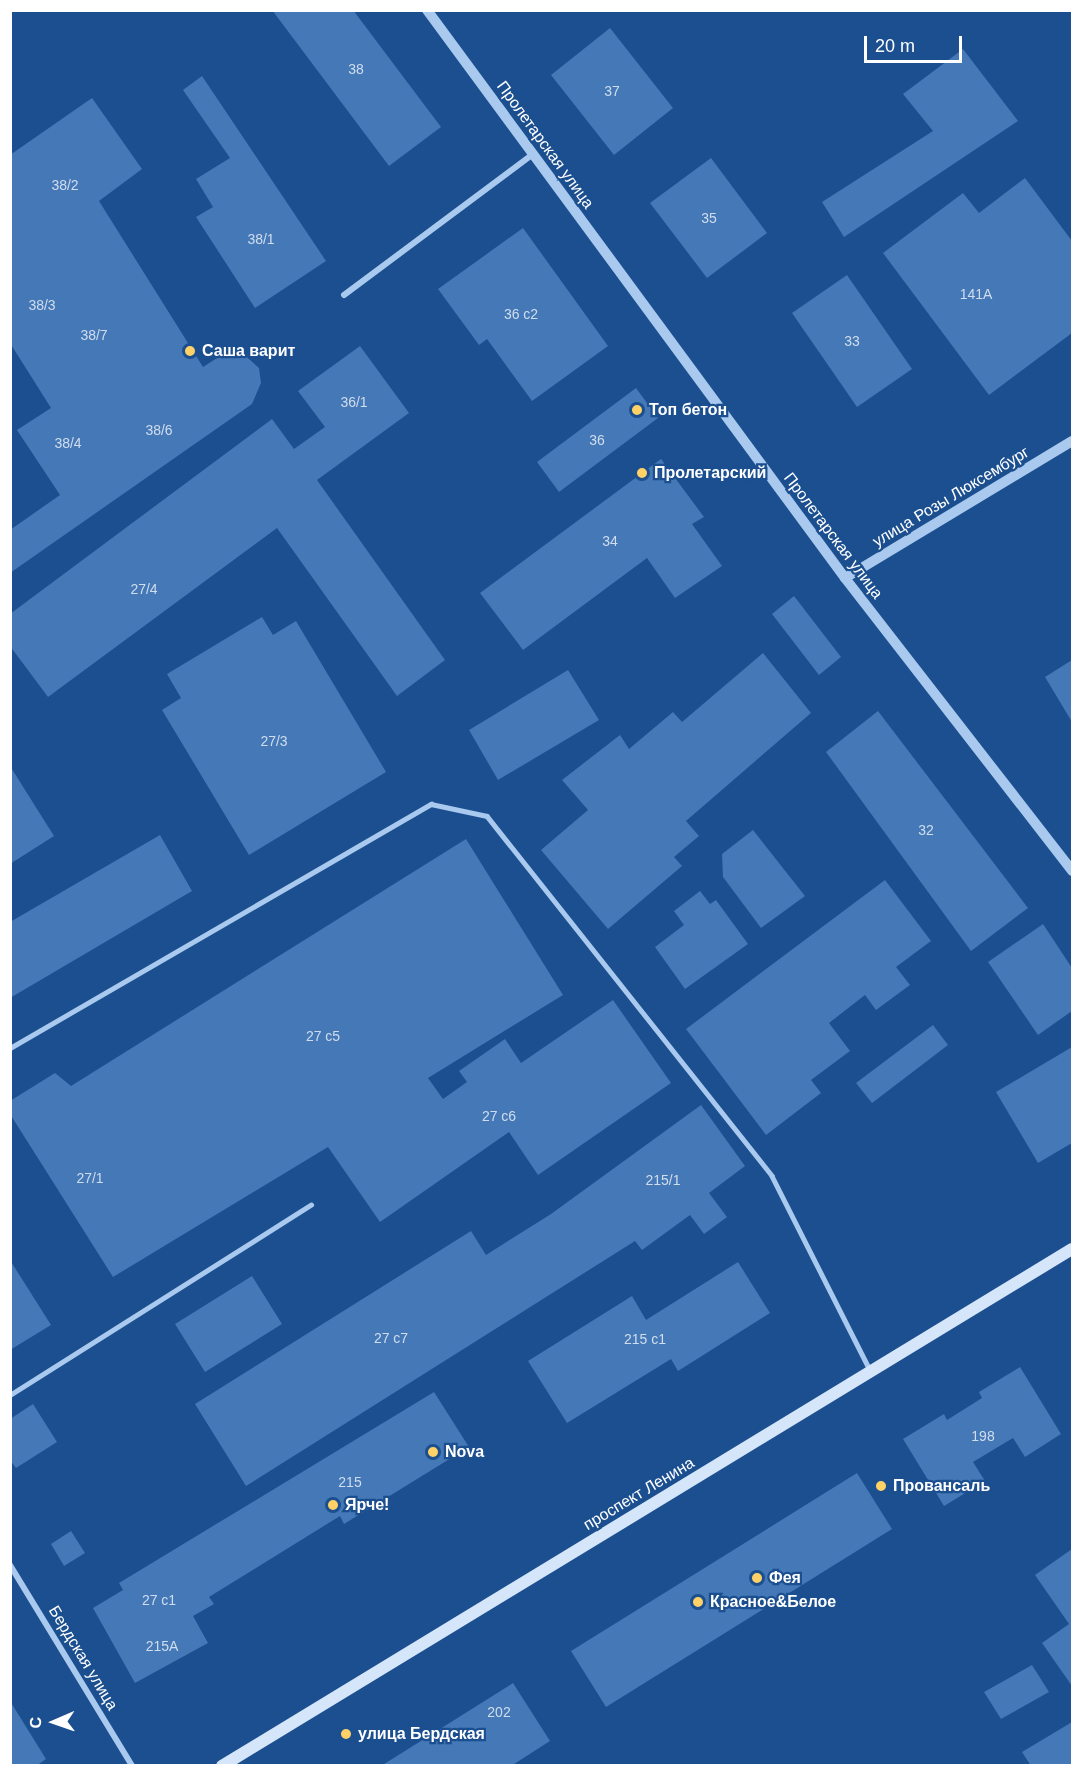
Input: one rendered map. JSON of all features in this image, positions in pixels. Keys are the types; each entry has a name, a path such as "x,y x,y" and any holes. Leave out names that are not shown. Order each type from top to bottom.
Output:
{"main road":[{"name":"проспект Ленина","path":"222,1766 1072,1249"}],"street":[{"name":"Пролетарская улица","path":"427,10 845,578 1072,871"},
{"path":"344,295 533,154"},
{"name":"улица Розы Люксембург","path":"845,578 1072,441"},
{"name":"Бердская улица","path":"10,1565 132,1766"}],"lane":[{"path":"10,1048 431,804 488,816 772,1176 871,1372"},
{"path":"10,1395 311,1205"}],"building":[{"path":"272,10 353,10 441,127 389,166"},
{"path":"610,28 673,108 614,155 551,75"},
{"path":"963,49 1018,121 844,237 822,202 933,131 903,94"},
{"path":"202,76 326,261 255,308 196,217 213,207 196,179 230,158 183,90"},
{"path":"92,98 142,169 99,201 203,367 225,353 240,351 259,368 261,383 252,404 10,573 10,530 60,495 17,430 51,408 10,343 10,155"},
{"path":"711,158 767,233 707,278 650,203"},
{"path":"1025,178 1072,241 1072,333 989,395 883,253 963,193 979,213"},
{"path":"523,228 608,346 532,401 487,339 479,345 438,289"},
{"path":"847,275 912,369 857,407 792,313"},
{"path":"360,346 409,413 317,480 445,660 397,696 277,528 48,697 10,646 10,614 272,419 294,449 325,427 298,391"},
{"path":"636,388 658,418 559,492 537,462"},
{"path":"661,459 704,517 692,524 722,566 675,598 647,558 523,650 480,593"},
{"path":"794,596 841,657 819,675 772,614"},
{"path":"262,617 273,635 296,621 386,772 249,855 162,710 181,698 167,674"},
{"path":"763,653 811,713 686,821 699,836 674,857 682,866 608,929 541,850 588,810 562,780 620,735 629,749 673,712 682,722"},
{"path":"1072,660 1072,722 1045,677"},
{"path":"568,670 599,720 498,780 469,730"},
{"path":"878,711 1028,908 971,951 826,752"},
{"path":"10,766 54,836 10,864"},
{"path":"753,830 805,896 761,928 723,877 722,854"},
{"path":"160,835 192,891 10,998 10,922"},
{"path":"466,839 563,995 428,1078 443,1099 467,1082 459,1071 505,1039 521,1063 613,1000 671,1083 538,1175 509,1132 380,1222 328,1147 113,1277 10,1114 10,1101 55,1073 71,1086"},
{"path":"885,880 931,941 896,967 910,985 876,1010 865,995 829,1023 850,1051 811,1080 821,1093 766,1135 686,1029"},
{"path":"700,891 710,904 716,900 748,944 685,989 655,947 684,925 674,911"},
{"path":"1043,924 1072,968 1072,1011 1038,1035 988,962"},
{"path":"933,1025 948,1045 872,1103 856,1083"},
{"path":"1072,1047 1072,1143 1038,1163 996,1092"},
{"path":"701,1105 745,1166 709,1193 727,1217 704,1234 690,1215 642,1250 635,1241 246,1486 195,1404 471,1231 486,1255 551,1214"},
{"path":"10,1260 51,1325 10,1350"},
{"path":"738,1262 770,1313 678,1371 671,1359 567,1423 528,1361 632,1296 646,1320"},
{"path":"252,1276 282,1324 205,1372 175,1324"},
{"path":"1020,1367 1061,1434 1025,1457 1013,1438 973,1462 985,1481 944,1506 903,1439 944,1414 947,1420 982,1398 979,1392"},
{"path":"434,1392 469,1447 344,1524 340,1516 209,1597 214,1604 193,1616 208,1643 135,1683 93,1608 123,1590 119,1583"},
{"path":"33,1404 57,1442 16,1468 10,1460 10,1419"},
{"path":"857,1473 892,1529 606,1707 571,1651"},
{"path":"71,1531 85,1553 64,1566 51,1544"},
{"path":"1072,1549 1072,1686 1042,1643 1069,1624 1035,1575"},
{"path":"1032,1665 1049,1692 1001,1719 984,1692"},
{"path":"513,1683 550,1741 511,1766 381,1766"},
{"path":"10,1701 46,1759 36,1766 10,1766"},
{"path":"1072,1722 1072,1766 1031,1766 1022,1752"}],"place":[{"name":"Саша варит","path":"190,351"},
{"name":"Топ бетон","path":"637,410"},
{"name":"Пролетарский","path":"642,473"},
{"name":"Nova","path":"433,1452"},
{"name":"Провансаль","path":"881,1486"},
{"name":"Ярче!","path":"333,1505"},
{"name":"Фея","path":"757,1578"},
{"name":"Красное&Белое","path":"698,1602"},
{"name":"улица Бердская","path":"346,1734"}]}
